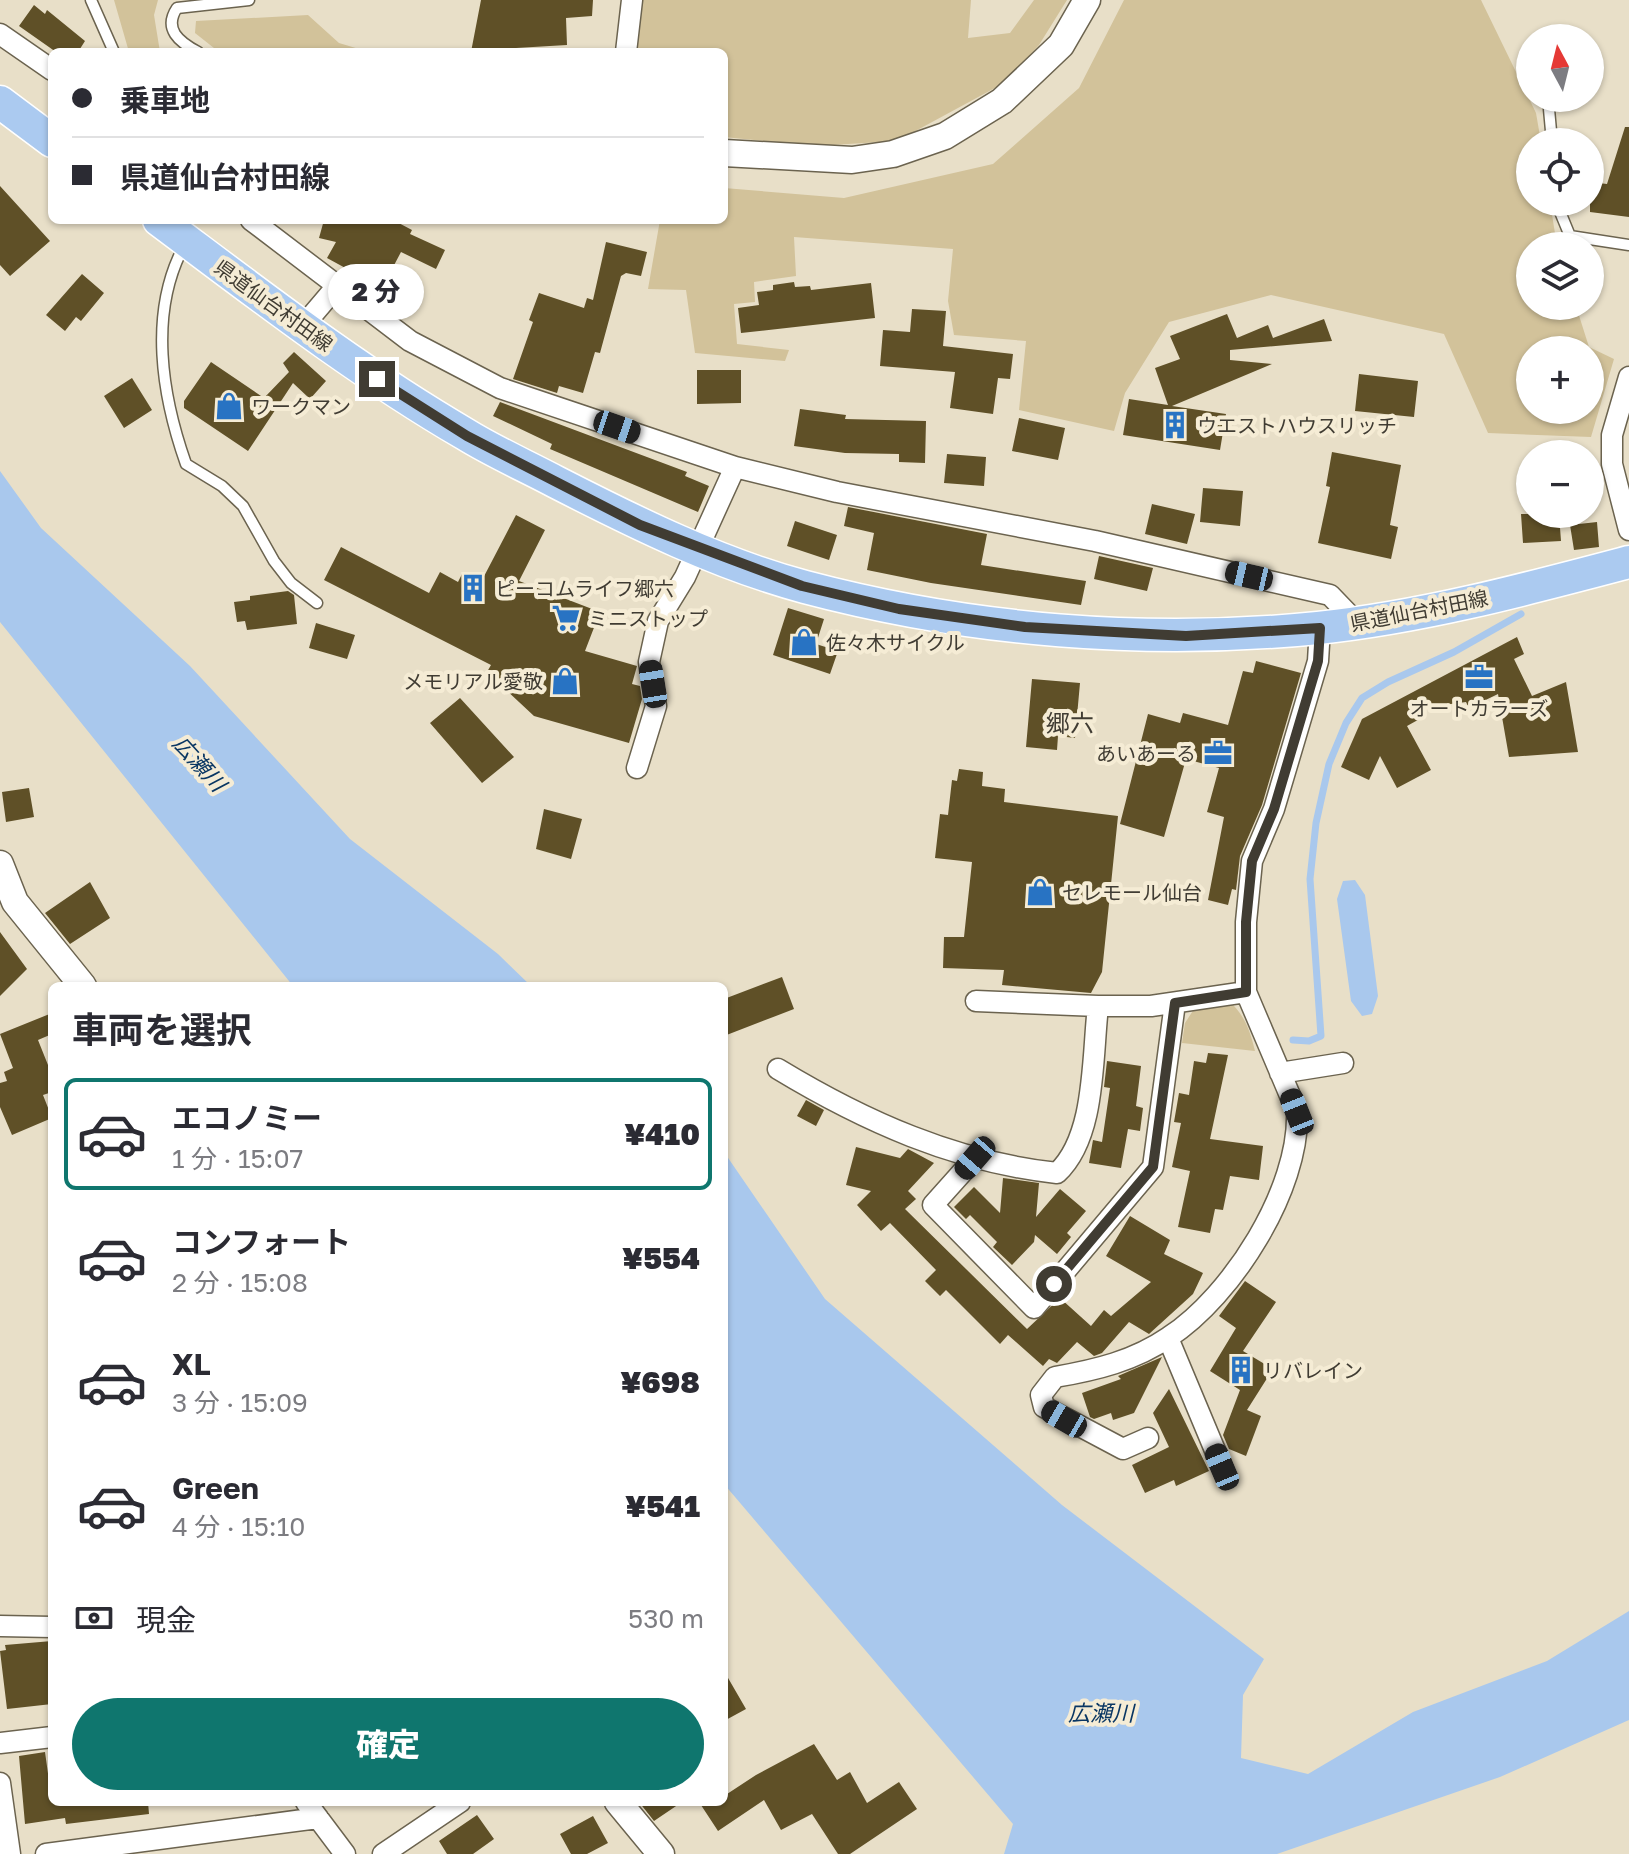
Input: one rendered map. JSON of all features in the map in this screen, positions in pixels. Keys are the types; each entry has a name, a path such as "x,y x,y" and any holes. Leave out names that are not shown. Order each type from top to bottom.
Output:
{"main road":[{"path":"0,102 48,138"},
{"name":"県道仙台村田線","path":"164,224 355,365 467,436 640,525 802,586 899,609 995,624 1186,636 1320,628 1458,605 1629,562"}],"street":[{"path":"626,48 632,0"},
{"path":"728,153 852,160 893,154 945,136 1002,101 1061,45 1087,0"},
{"path":"0,34 48,67"},
{"path":"256,224 410,341 500,388 735,467 837,492 1095,541 1330,595 1356,622"},
{"path":"303,326 337,286"},
{"path":"1629,377 1612,435 1612,464 1629,530"},
{"path":"637,768 656,706 649,662 658,621 699,548 735,467"},
{"path":"1148,1438 1123,1449 1044,1407 1041,1395 1055,1377 1109,1367 1168,1338 1207,1307 1272,1215 1297,1130 1297,1112 1246,992 1246,922 1252,861 1274,809 1318,661 1320,628"},
{"path":"0,864 15,902 80,982"},
{"path":"976,1001 1098,1006 1175,1003 1246,992"},
{"path":"975,1158 933,1205 1034,1308 1153,1167 1175,1003"},
{"path":"778,1069 841,1108 931,1145 975,1158 1057,1173 1072,1158 1083,1133 1098,1006"},
{"path":"1280,1073 1343,1063"},
{"path":"1168,1338 1222,1467"},
{"path":"0,1626 48,1627"},
{"path":"0,1743 48,1737"},
{"path":"0,1783 10,1854"},
{"path":"383,1854 454,1806"},
{"path":"621,1806 661,1854"},
{"path":"46,1854 312,1810 345,1854"}],"lane":[{"path":"91,0 112,48"},
{"path":"190,48 170,28 170,19 177,8 249,0"},
{"path":"1562,216 1570,236 1629,245"},
{"path":"187,241 176,261 162,328 162,372 186,464 222,486 243,506 274,561 291,583 317,603"}],"shaded area":[{"path":"114,0 158,0 154,15 159,48 128,48"},
{"path":"642,0 971,0 968,38 1010,33 1034,0 1067,0 1039,45 1006,82 897,141 815,146 728,137 728,48 637,48"},
{"path":"1124,0 1481,0 1516,72 1516,112 1536,112 1539,128 1516,128 1516,216 1552,216 1555,232 1516,232 1516,320 1580,320 1586,336 1516,336 1516,424 1595,424 1591,437 1488,433 1444,334 1271,295 1169,322 1125,393 1114,431 1019,410 1026,341 954,335 948,301 953,249 794,237 796,276 754,282 755,302 734,304 737,344 789,350 785,361 695,353 686,290 648,289 659,224 728,224 728,188 844,198 993,164 1079,88"},
{"path":"308,15 339,43 356,48 214,48 195,33 196,21"},
{"path":"1604,354 1614,359 1604,393"},
{"path":"1228,1000 1246,1023 1255,1051 1182,1043 1185,1023 1196,1006"}],"water":[{"name":"広瀬川","path":"0,471 41,528 190,666 350,839 498,954 527,982 290,982 0,622"},
{"path":"1355,880 1365,895 1378,996 1372,1014 1362,1016 1351,1001 1337,899 1343,881"},
{"name":"広瀬川","path":"728,1158 825,1299 1062,1505 1264,1659 1243,1695 1241,1758 1308,1774 1413,1712 1547,1661 1629,1611 1629,1720 1500,1777 1277,1854 1004,1854 1013,1824 728,1489"}],"building":[{"path":"481,0 593,0 592,16 566,18 567,45 472,48"},
{"path":"34,5 45,14 47,10 85,41 81,48 50,48 19,26"},
{"path":"1625,127 1629,127 1629,217 1604,214 1604,184 1607,184"},
{"path":"0,186 50,241 10,276 0,265"},
{"path":"323,224 401,224 412,230 410,234 445,250 436,269 401,252 382,288 327,258 336,242 319,238"},
{"path":"606,242 647,252 641,276 626,273 621,276 600,353 595,352 583,393 559,386 557,393 513,379 533,322 529,320 539,293 584,308 587,298 593,300"},
{"path":"82,274 104,293 81,321 76,317 65,331 46,315"},
{"path":"794,282 795,287 810,286 811,290 871,283 875,318 741,333 738,308 759,305 757,292 773,290 773,285"},
{"path":"912,309 946,311 943,346 1013,354 1010,379 998,378 993,414 950,408 955,372 880,366 883,330 910,332"},
{"path":"1227,314 1237,338 1268,325 1273,338 1324,319 1332,341 1230,350 1230,360 1272,364 1172,406 1226,414 1220,450 1123,435 1129,399 1168,405 1155,368 1180,359 1170,336"},
{"path":"294,352 326,381 310,399 293,383 248,451 184,408 184,401 211,362 264,398 289,372 283,363"},
{"path":"697,370 741,370 741,403 697,404"},
{"path":"1359,374 1418,381 1414,417 1355,411"},
{"path":"132,378 152,410 124,428 104,396"},
{"path":"500,402 687,472 685,476 709,486 698,512 550,449 552,444 493,416"},
{"path":"800,409 846,415 845,419 926,421 925,463 899,462 899,454 845,453 794,446"},
{"path":"1019,418 1065,428 1058,460 1012,451"},
{"path":"1332,452 1401,465 1390,525 1398,527 1391,559 1318,543 1330,487 1326,486"},
{"path":"947,454 986,457 984,486 944,483"},
{"path":"1203,488 1243,491 1240,526 1200,522"},
{"path":"1152,504 1195,514 1187,544 1145,534"},
{"path":"848,507 987,534 981,565 1086,581 1081,605 931,583 867,570 874,533 844,526"},
{"path":"516,515 545,530 519,581 600,612 585,651 637,666 632,684 640,686 642,699 629,743 534,716 487,672 491,665 324,580 341,547 429,593 440,572 458,582 462,574 480,584"},
{"path":"795,521 837,535 829,560 787,546"},
{"path":"1522,528 1560,528 1561,541 1523,543"},
{"path":"1570,528 1597,528 1599,547 1574,550"},
{"path":"1099,556 1153,568 1147,591 1094,579"},
{"path":"288,591 294,595 297,624 247,630 245,621 237,622 234,602 250,600 250,596"},
{"path":"788,608 824,619 816,644 838,651 830,674 773,655"},
{"path":"316,623 355,635 347,659 309,648"},
{"path":"1517,637 1524,654 1514,659 1532,696 1566,682 1578,752 1509,757 1498,694 1469,708 1466,702 1420,708 1425,716 1407,726 1431,770 1397,788 1380,756 1369,780 1341,767 1362,719"},
{"path":"1256,661 1301,673 1262,805 1240,856 1236,890 1232,889 1228,905 1208,900 1224,817 1207,812 1219,768 1186,759 1164,837 1120,824 1148,714 1180,723 1183,713 1228,725 1243,671 1253,673"},
{"path":"1032,679 1080,683 1075,738 1058,736 1057,750 1026,747"},
{"path":"460,698 514,757 482,783 430,723"},
{"name":"セレモール仙台","path":"959,769 983,772 982,786 1005,789 1004,802 1118,816 1102,972 1091,993 1002,985 1004,970 943,968 944,937 964,937 972,862 935,858 940,814 948,815 952,780 957,781"},
{"path":"29,788 34,817 6,822 2,792"},
{"path":"544,809 582,819 571,859 536,849"},
{"path":"90,882 110,918 70,944 45,913"},
{"path":"0,932 27,969 0,996"},
{"path":"782,977 794,1009 728,1034 728,997"},
{"path":"48,1015 48,1036 38,1040 48,1065 48,1093 43,1095 48,1120 12,1135 0,1107 0,1083 7,1081 4,1072 13,1068 0,1034"},
{"path":"1208,1053 1228,1055 1210,1139 1263,1146 1259,1180 1230,1176 1223,1210 1215,1209 1210,1233 1178,1227 1190,1171 1172,1167 1181,1123 1174,1122 1179,1093 1189,1095 1194,1061 1206,1063"},
{"path":"1107,1061 1141,1066 1136,1106 1143,1108 1140,1131 1128,1129 1121,1168 1089,1163 1093,1140 1102,1142 1110,1088 1104,1087"},
{"path":"806,1100 824,1110 816,1126 797,1116"},
{"path":"856,1147 900,1158 908,1149 934,1163 908,1191 916,1199 905,1209 1027,1329 1060,1298 1091,1326 1104,1310 1111,1316 1151,1282 1106,1256 1130,1216 1170,1240 1164,1254 1203,1273 1193,1294 1149,1334 1129,1322 1102,1353 1094,1356 1077,1342 1057,1363 1049,1359 1043,1366 1008,1335 1000,1344 946,1290 940,1296 925,1281 936,1270 890,1223 881,1231 857,1205 871,1191 846,1185"},
{"path":"1003,1178 1039,1183 1036,1217 1060,1189 1086,1211 1067,1233 1071,1237 1057,1254 1035,1235 1034,1242 1012,1265 993,1247 997,1242 970,1215 966,1219 954,1207 974,1187 1000,1213"},
{"path":"1245,1281 1276,1302 1243,1351 1273,1369 1247,1410 1261,1416 1246,1456 1229,1449 1223,1435 1240,1390 1210,1371 1236,1328 1219,1316"},
{"path":"1162,1357 1134,1413 1113,1420 1111,1413 1094,1419 1090,1417 1082,1393 1121,1379 1118,1376"},
{"path":"1169,1389 1209,1471 1176,1486 1174,1480 1145,1493 1132,1465 1169,1447 1153,1413"},
{"path":"48,1641 48,1704 7,1709 0,1651 6,1650 5,1645"},
{"path":"728,1678 746,1709 728,1719"},
{"path":"814,1744 837,1780 850,1772 867,1803 899,1782 917,1809 850,1854 838,1854 812,1814 781,1830 764,1800 718,1831 702,1806 728,1806 728,1793"},
{"path":"45,1752 48,1806 148,1806 149,1814 66,1824 65,1818 25,1824 19,1756"},
{"path":"642,1806 676,1806 654,1821"},
{"path":"477,1815 494,1839 473,1854 447,1854 439,1841"},
{"path":"593,1816 608,1843 587,1854 571,1854 560,1834"}],"waterway":[{"path":"1293,1040 1309,1041 1321,1036 1310,879 1316,823 1329,764 1346,723 1362,698 1521,614"}],"place":[{"name":"ワークマン","path":"229,406"},
{"name":"ウエストハウスリッチ","path":"1175,425"},
{"name":"ピーコムライフ郷六","path":"473,588"},
{"name":"ミニストップ","path":"566,618"},
{"name":"佐々木サイクル","path":"804,642"},
{"name":"オートカラーズ","path":"1479,677"},
{"name":"メモリアル愛敬","path":"565,681"},
{"name":"あいあーる","path":"1218,753"},
{"name":"セレモール仙台","path":"1040,892"},
{"name":"リバレイン","path":"1241,1370"}],"district":[{"name":"郷六","path":"1070,722"}],"route":[{"path":"377,379 467,436 640,525 802,586 899,609 1025,627 1186,636 1320,628 1318,661 1274,809 1252,861 1246,922 1246,992 1175,1003 1153,1167 1054,1284"}]}
